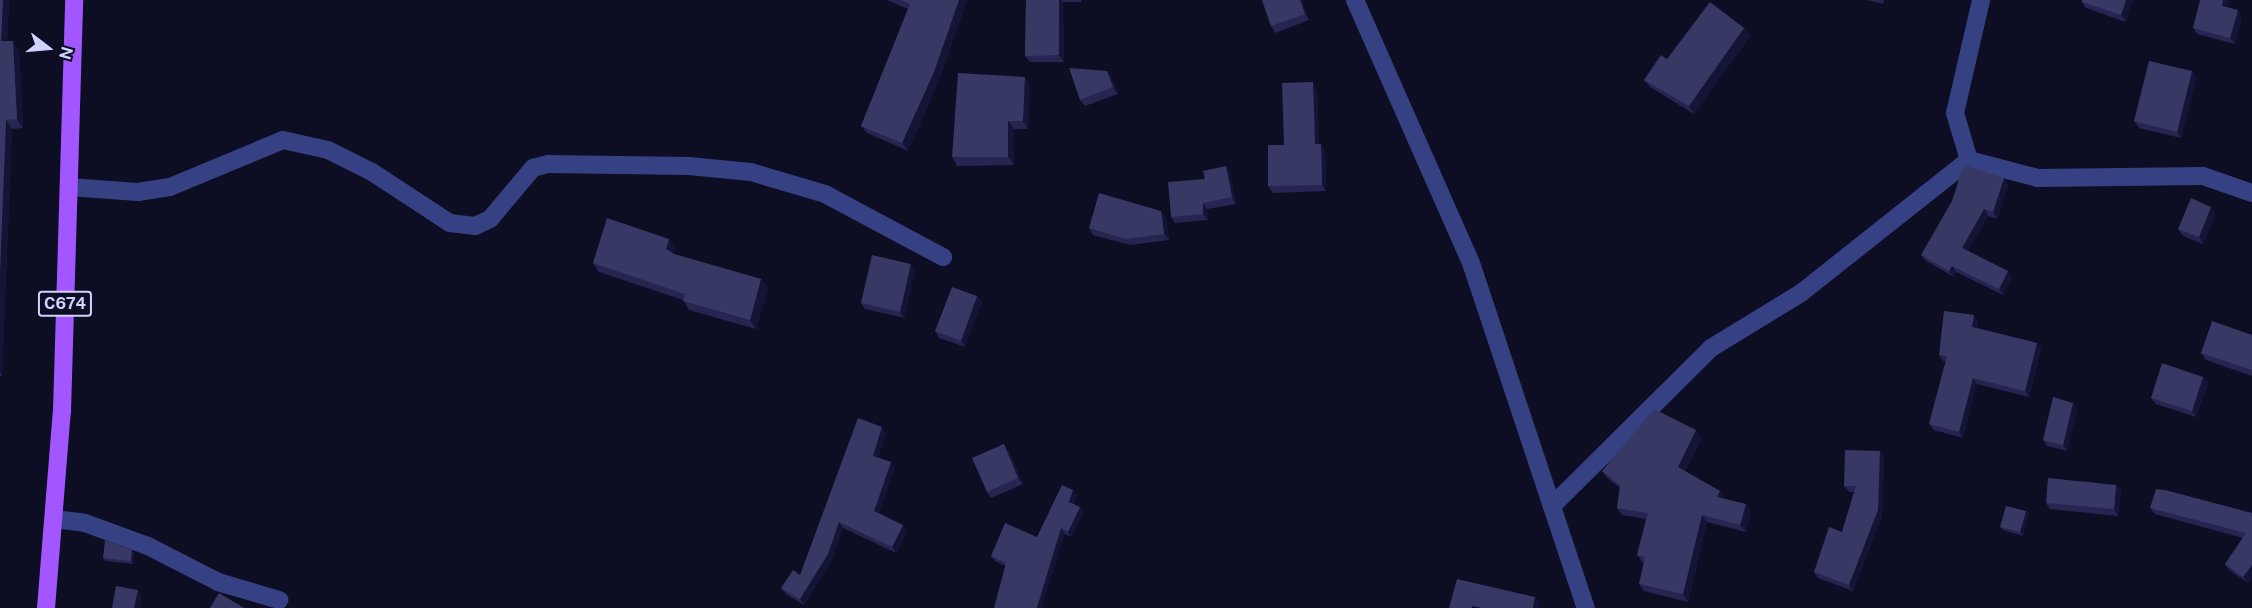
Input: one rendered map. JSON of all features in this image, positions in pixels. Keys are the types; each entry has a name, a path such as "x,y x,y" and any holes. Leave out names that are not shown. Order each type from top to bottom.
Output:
{"main road":[{"name":"C674","path":"46,608 62,411 74,0"}],"street":[{"path":"1355,0 1471,263 1586,608"},
{"path":"1969,160 1955,112 1981,0"},
{"path":"69,187 138,192 170,187 283,140 328,150 372,172 450,223 475,226 490,219 533,168 548,164 689,166 752,172 825,194 942,257"},
{"path":"1552,506 1711,348 1801,293 1969,160"},
{"path":"1969,160 2038,178 2204,176 2252,193"},
{"path":"54,519 85,523 148,546 218,582 279,600"}],"building":[{"path":"0,0 3,0 1,41 13,41 17,119 6,120 0,271"},
{"path":"901,0 959,0 934,72 902,143 861,126 910,4"},
{"path":"1026,0 1059,0 1059,55 1025,56"},
{"path":"1262,0 1300,0 1305,14 1271,26"},
{"path":"2082,0 2126,0 2121,15 2082,2"},
{"path":"2200,0 2223,0 2222,6 2238,10 2230,38 2193,28"},
{"path":"1710,2 1744,28 1689,106 1644,80 1661,55 1667,59"},
{"path":"2149,61 2192,71 2177,132 2134,121"},
{"path":"1069,68 1107,71 1113,87 1080,100"},
{"path":"958,73 1025,77 1023,121 1008,121 1008,157 952,157"},
{"path":"1313,82 1315,144 1321,144 1322,185 1268,186 1268,145 1284,145 1282,83"},
{"path":"1226,166 1232,197 1203,203 1203,214 1171,217 1168,182 1205,179 1203,171"},
{"path":"1967,166 2004,178 1993,212 1984,209 1962,248 2008,271 1999,289 1952,266 1949,271 1921,255 1952,201 1962,170"},
{"path":"1099,193 1161,211 1164,234 1126,239 1089,228"},
{"path":"2191,198 2211,207 2199,237 2178,229"},
{"path":"607,218 669,239 666,249 674,254 761,279 750,320 683,301 685,294 593,263"},
{"path":"872,255 911,264 900,312 861,303"},
{"path":"952,287 977,296 961,341 935,331"},
{"path":"1944,311 1974,315 1972,327 2037,343 2025,391 1973,378 1959,432 1929,424 1947,356 1939,355"},
{"path":"2212,321 2252,335 2252,370 2201,353"},
{"path":"2162,363 2203,377 2192,411 2151,398"},
{"path":"2053,397 2073,403 2063,445 2043,440"},
{"path":"1654,409 1696,430 1678,467 1720,491 1717,497 1746,504 1740,525 1702,515 1683,594 1639,584 1645,557 1637,555 1648,513 1617,508 1620,485 1602,471"},
{"path":"858,418 882,427 873,456 891,462 874,511 903,525 892,547 839,522 828,554 800,599 781,588 793,570 800,575"},
{"path":"1004,444 1018,478 987,492 972,458"},
{"path":"1845,450 1880,451 1878,510 1849,585 1814,572 1829,527 1842,532 1856,486 1844,486"},
{"path":"2048,478 2116,485 2114,509 2046,503"},
{"path":"1062,485 1073,490 1069,502 1080,507 1068,532 1061,528 1037,608 994,608 1006,563 991,556 1005,523 1037,537"},
{"path":"2156,489 2252,513 2252,565 2243,577 2225,564 2246,533 2150,508"},
{"path":"2006,506 2026,511 2020,532 2000,527"},
{"path":"105,540 132,550 131,561 103,558"},
{"path":"1457,579 1535,597 1533,608 1472,606 1472,608 1449,608"},
{"path":"116,586 138,590 134,608 112,608"},
{"path":"219,593 244,608 210,608"}]}
